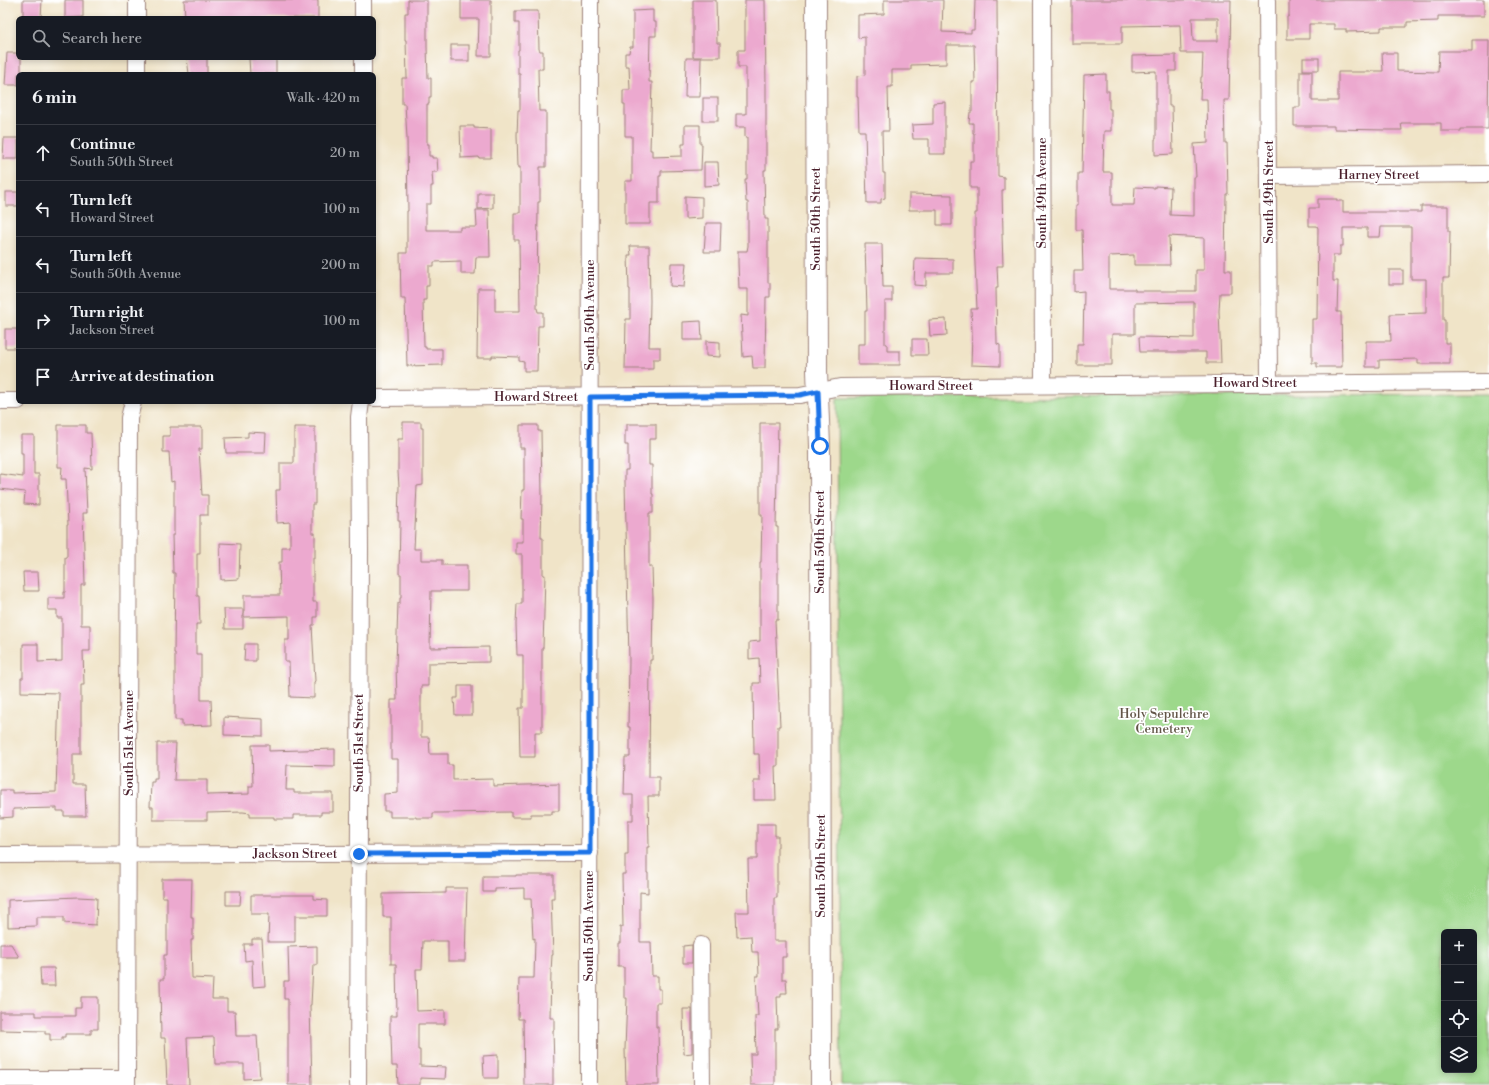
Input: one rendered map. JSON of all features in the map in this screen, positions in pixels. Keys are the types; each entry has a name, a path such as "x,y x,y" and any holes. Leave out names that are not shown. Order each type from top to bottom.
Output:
{"main road":[{"name":"South 50th Street","path":"816,0 817,355 820,446 821,1085"}],"street":[{"path":"137,0 137,16"},
{"path":"363,0 363,16"},
{"name":"South 50th Avenue","path":"589,1085 590,0"},
{"name":"South 49th Avenue","path":"1042,0 1043,385"},
{"name":"South 49th Street","path":"1267,0 1269,383"},
{"path":"137,60 137,72"},
{"path":"363,60 363,72"},
{"name":"Harney Street","path":"1268,176 1489,174"},
{"name":"Howard Street","path":"376,398 800,395 840,387 1489,382"},
{"path":"0,401 16,401"},
{"name":"South 51st Avenue","path":"127,1082 129,418 132,404"},
{"name":"South 51st Street","path":"358,1085 359,417 361,404"},
{"name":"Jackson Street","path":"0,855 590,853"},
{"path":"701,945 702,1085"},
{"path":"0,1079 127,1082"}],"green space":[{"name":"Holy Sepulchre Cemetery","path":"1489,394 1489,1085 841,1085 837,398"}],"building":[{"path":"23,0 42,0 41,16 23,16"},
{"path":"65,0 83,0 83,16 65,16"},
{"path":"184,0 318,0 318,16 185,16"},
{"path":"408,0 427,0 428,78 431,78 431,97 429,97 429,104 427,104 427,144 429,144 429,156 432,156 432,158 437,158 438,172 432,172 433,186 431,186 431,204 426,204 426,230 460,230 460,227 477,227 476,210 489,210 490,257 476,257 475,274 461,274 461,261 434,262 434,266 429,266 429,286 426,286 426,300 423,300 424,347 426,347 426,349 442,349 442,365 407,366 405,298 401,298 400,253 407,253 407,138 405,104 402,104 402,78 407,78 405,13 408,13"},
{"path":"461,0 491,0 491,56 478,56 479,19 461,19"},
{"path":"693,0 716,0 717,43 720,43 720,57 693,57"},
{"path":"745,0 765,0 766,170 764,170 765,219 768,219 768,283 770,283 770,297 766,297 765,368 753,368 752,356 743,357 741,315 748,316 748,289 739,289 738,251 747,251 748,246 748,202 746,202 745,179 747,179 747,137 745,137 745,127 736,127 736,114 746,114 746,67 738,67 738,50 745,50"},
{"path":"884,0 943,0 942,32 971,33 971,30 974,30 975,0 997,0 998,176 1004,177 1004,190 1002,190 1003,266 997,266 998,288 996,288 997,344 1000,345 1000,366 971,365 971,309 977,309 974,241 975,213 977,213 977,188 970,188 970,161 974,161 974,133 973,123 969,123 970,112 972,112 972,82 975,82 974,45 946,45 946,64 911,65 911,70 892,70 892,87 888,87 889,131 882,131 885,198 881,199 881,203 867,203 865,131 859,131 857,97 857,76 865,75 865,37 858,38 858,15 884,14"},
{"path":"1072,0 1231,0 1229,100 1224,100 1228,194 1226,194 1225,270 1231,270 1231,293 1220,293 1219,311 1221,363 1206,363 1206,352 1140,352 1139,337 1194,338 1194,302 1135,303 1135,334 1112,334 1112,365 1077,365 1077,344 1083,344 1084,291 1074,292 1074,271 1083,271 1082,230 1076,230 1076,205 1078,205 1078,173 1082,173 1084,75 1106,74 1106,91 1109,91 1109,109 1111,109 1111,131 1104,131 1103,172 1112,172 1112,205 1134,205 1135,187 1171,187 1170,215 1194,216 1194,177 1196,177 1194,144 1208,143 1207,99 1200,99 1203,53 1181,53 1180,25 1122,26 1122,44 1072,44","holes":["1192,18 1218,18 1218,41 1193,41","1169,236 1204,238 1204,270 1196,270 1196,291 1135,291 1135,289 1109,289 1109,256 1134,255 1134,265 1170,265"]},
{"path":"1289,0 1484,0 1484,16 1438,16 1438,21 1407,22 1407,27 1381,27 1381,31 1346,32 1346,29 1334,29 1334,24 1309,24 1309,39 1287,39"},
{"path":"653,10 653,22 656,22 656,36 650,36 649,82 652,82 650,150 652,150 652,157 682,156 682,144 685,144 685,125 700,125 700,144 702,144 701,170 661,171 661,176 659,176 659,203 650,203 650,224 625,224 625,181 632,181 632,136 625,136 625,104 623,104 623,90 630,90 629,66 625,66 625,53 629,53 630,47 633,47 633,11"},
{"path":"515,11 538,11 539,49 540,51 543,51 543,69 538,69 539,111 546,111 546,167 540,167 540,202 538,202 537,308 538,312 543,312 543,326 538,326 537,371 524,371 524,362 519,361 519,357 492,356 492,358 477,358 478,288 495,288 495,311 520,311 519,240 514,240 514,213 520,213 520,167 518,167 517,135 518,110 520,110 520,74 518,74 519,23 515,23"},
{"path":"1472,40 1489,40 1488,129 1441,131 1441,123 1401,123 1402,130 1334,129 1334,126 1294,126 1294,107 1300,107 1300,71 1312,71 1312,101 1338,101 1338,72 1383,71 1382,53 1397,53 1397,71 1438,72 1439,51 1472,51"},
{"path":"451,45 469,45 469,61 451,61"},
{"path":"7,53 16,53 16,60 21,60 21,72 16,72 16,85 5,85"},
{"path":"1176,55 1176,71 1169,71 1169,106 1172,106 1173,154 1155,155 1156,71 1132,72 1132,56"},
{"path":"686,58 701,58 700,97 685,97"},
{"path":"1303,58 1319,58 1319,70 1303,70"},
{"path":"187,60 207,60 207,72 189,72"},
{"path":"249,60 276,60 276,72 250,72"},
{"path":"703,98 718,98 718,121 703,121"},
{"path":"945,102 945,154 929,154 929,139 913,139 912,125 933,124 933,103"},
{"path":"460,126 474,126 474,128 491,129 491,158 461,158"},
{"path":"4,138 16,138 16,159 3,159"},
{"path":"704,162 718,162 719,185 704,186"},
{"path":"6,192 16,192 16,206 6,206"},
{"path":"478,193 493,193 493,208 478,209"},
{"path":"909,194 952,195 952,225 937,225 937,210 909,210"},
{"path":"685,196 702,197 702,218 685,219"},
{"path":"1318,199 1337,199 1337,201 1343,201 1343,212 1421,212 1421,206 1448,206 1448,231 1450,231 1449,278 1443,278 1443,320 1445,320 1445,343 1450,343 1450,364 1418,364 1418,359 1379,360 1379,367 1366,367 1366,341 1391,341 1390,314 1426,313 1426,279 1411,279 1411,227 1381,227 1380,237 1367,237 1367,228 1343,228 1343,246 1340,246 1340,255 1333,255 1333,281 1338,281 1337,312 1341,312 1342,367 1317,367 1317,363 1312,363 1312,319 1317,319 1318,228 1317,226 1309,226 1309,208 1318,208"},
{"path":"706,223 721,223 720,252 704,252"},
{"path":"865,244 882,244 883,287 892,287 892,301 885,301 885,344 887,344 887,351 900,351 900,365 858,365 858,344 865,344 865,311 867,311"},
{"path":"630,246 649,246 649,347 660,347 660,359 653,359 653,369 625,369 626,319 630,319 628,255 631,255"},
{"path":"915,258 953,259 953,273 926,273 926,286 914,285"},
{"path":"671,263 686,263 684,287 670,286"},
{"path":"1389,270 1403,270 1403,284 1389,284"},
{"path":"946,319 947,335 930,336 929,320"},
{"path":"701,321 702,340 683,340 683,322"},
{"path":"5,329 16,329 16,348 5,348"},
{"path":"912,339 927,339 928,355 912,355"},
{"path":"706,341 720,342 720,357 706,356"},
{"path":"403,422 421,422 421,428 423,428 423,485 417,486 414,549 421,549 421,560 442,560 442,565 467,565 467,591 431,591 430,648 489,647 489,662 428,663 428,686 421,686 421,737 429,737 430,754 448,754 448,765 453,765 453,780 493,779 493,786 559,784 559,811 552,811 552,814 531,814 531,817 511,817 511,812 433,813 433,818 416,818 390,817 390,811 384,811 384,794 398,793 398,759 391,759 391,700 397,700 396,665 398,603 400,603 401,598 401,574 399,574 400,521 398,521 398,439 403,439"},
{"path":"760,423 778,423 776,527 778,527 778,620 775,620 780,726 778,726 778,766 775,766 776,800 754,800 754,781 760,781 759,754 754,754 753,683 760,683 759,658 749,659 749,642 760,641 760,562 762,515 760,515"},
{"path":"627,424 656,424 656,439 649,439 649,465 652,465 653,513 649,513 649,567 652,567 653,599 652,660 650,660 649,777 659,777 659,796 648,796 648,893 640,892 640,942 651,942 652,976 658,976 658,989 661,989 661,1003 656,1003 659,1085 626,1085 625,1049 627,998 624,998 624,967 618,967 620,927 623,927 622,874 625,874 625,855 628,855 628,820 633,820 633,795 624,795 625,757 630,757 630,727 628,727 629,660 625,482 625,470 628,470 628,445 625,445 625,431 627,431"},
{"path":"58,425 86,425 86,433 91,433 92,469 85,468 87,513 83,513 85,585 81,585 81,625 90,625 90,651 83,651 84,685 81,685 81,754 73,754 73,784 85,784 86,816 64,816 64,811 57,811 57,808 13,809 13,817 0,818 0,790 12,790 12,793 56,792 59,693 21,692 21,678 23,678 23,644 38,644 38,662 62,661 62,618 57,618 57,610 48,610 48,598 64,598 65,557 67,557 68,525 66,479 61,479 62,467 58,467"},
{"path":"520,425 538,425 538,431 541,431 541,538 543,538 543,575 545,575 542,648 542,732 535,732 535,757 520,757 519,708 523,708 523,655 517,655 516,624 517,604 522,604 522,554 516,554 516,542 523,542 523,519 521,519 522,490 524,490 524,448 520,448"},
{"path":"170,427 202,427 202,449 199,449 202,495 208,495 208,515 200,515 200,553 197,553 197,596 199,596 200,624 196,624 196,654 201,654 201,700 211,700 212,725 182,726 182,720 175,720 175,573 173,573 172,535 174,535 174,481 171,482 169,452 163,452 163,436 170,436"},
{"path":"294,427 315,427 315,504 312,504 312,533 315,533 315,557 313,557 313,602 317,602 317,617 314,617 314,625 312,625 315,681 314,698 290,697 289,662 285,662 285,640 289,640 289,616 244,617 244,595 280,595 279,562 282,562 282,547 290,547 290,522 277,523 276,490 280,490 280,463 294,463"},
{"path":"248,432 266,433 265,453 226,453 225,438 248,437"},
{"path":"21,435 34,435 34,474 39,474 39,505 24,504 25,492 0,489 0,474 23,477"},
{"path":"220,543 240,544 239,579 221,580"},
{"path":"23,572 38,572 39,591 24,591"},
{"path":"224,609 243,609 243,629 225,629"},
{"path":"245,644 256,644 256,661 244,661"},
{"path":"458,686 472,686 472,715 455,715 454,698 458,698"},
{"path":"224,717 263,719 263,736 224,735"},
{"path":"157,743 176,743 174,780 207,780 207,795 249,794 249,786 253,786 252,745 269,745 269,751 335,749 335,766 287,765 286,790 294,790 294,793 333,793 333,812 321,812 321,815 293,815 293,819 250,817 250,813 243,812 207,813 207,820 153,820 153,807 150,807 151,782 154,782 154,779 157,779"},
{"path":"757,824 775,824 775,836 778,836 777,898 774,898 774,941 786,941 786,957 782,957 782,979 786,979 787,993 781,993 781,997 777,997 778,1029 775,1029 775,1085 751,1085 750,1054 756,1054 755,1016 758,1016 756,976 759,976 758,952 752,952 751,936 737,937 736,912 749,912 748,859 757,859"},
{"path":"554,875 554,898 551,898 553,955 550,1018 554,1018 553,1085 524,1085 523,1019 518,1019 519,978 534,978 535,938 533,939 531,898 524,898 524,888 495,889 495,892 483,892 483,876"},
{"path":"162,879 192,879 192,978 213,979 212,999 227,999 227,1011 235,1011 236,1036 257,1036 260,1078 244,1079 244,1064 215,1064 214,1037 187,1038 189,1085 167,1085 165,1038 161,1038 160,979 164,979 164,955 167,955 167,897 162,897"},
{"path":"446,888 467,888 465,961 448,961 448,941 423,941 422,969 416,969 417,1011 445,1010 445,1024 418,1024 418,1050 420,1050 420,1066 446,1067 445,1079 420,1078 420,1085 398,1085 397,1066 392,1066 390,1035 390,1016 397,1016 396,964 391,964 391,917 383,917 383,894 446,893"},
{"path":"226,891 241,891 240,905 226,905"},
{"path":"251,895 313,895 313,899 327,900 327,916 295,916 295,942 268,942 269,914 251,914"},
{"path":"78,897 97,898 96,925 64,923 64,917 37,917 37,926 8,927 8,900"},
{"path":"252,939 262,939 265,986 253,987 252,960 245,961 244,944 252,944"},
{"path":"0,944 11,944 19,957 0,957"},
{"path":"692,945 692,963 683,963 683,946"},
{"path":"317,946 317,965 313,965 310,1005 312,1085 288,1085 288,999 284,999 284,981 289,981 288,947"},
{"path":"40,968 54,968 55,986 41,986"},
{"path":"81,997 98,997 98,1029 91,1029 91,1034 65,1034 65,1037 62,1037 62,1040 50,1040 50,1034 45,1034 45,1031 0,1030 0,1012 36,1012 36,1016 75,1016 75,1008 81,1008"},
{"path":"683,1009 692,1009 692,1053 684,1054"},
{"path":"498,1055 498,1078 484,1078 483,1056"}],"route":[{"path":"359,854 590,853 590,397 800,395 818,391 820,446"}]}
